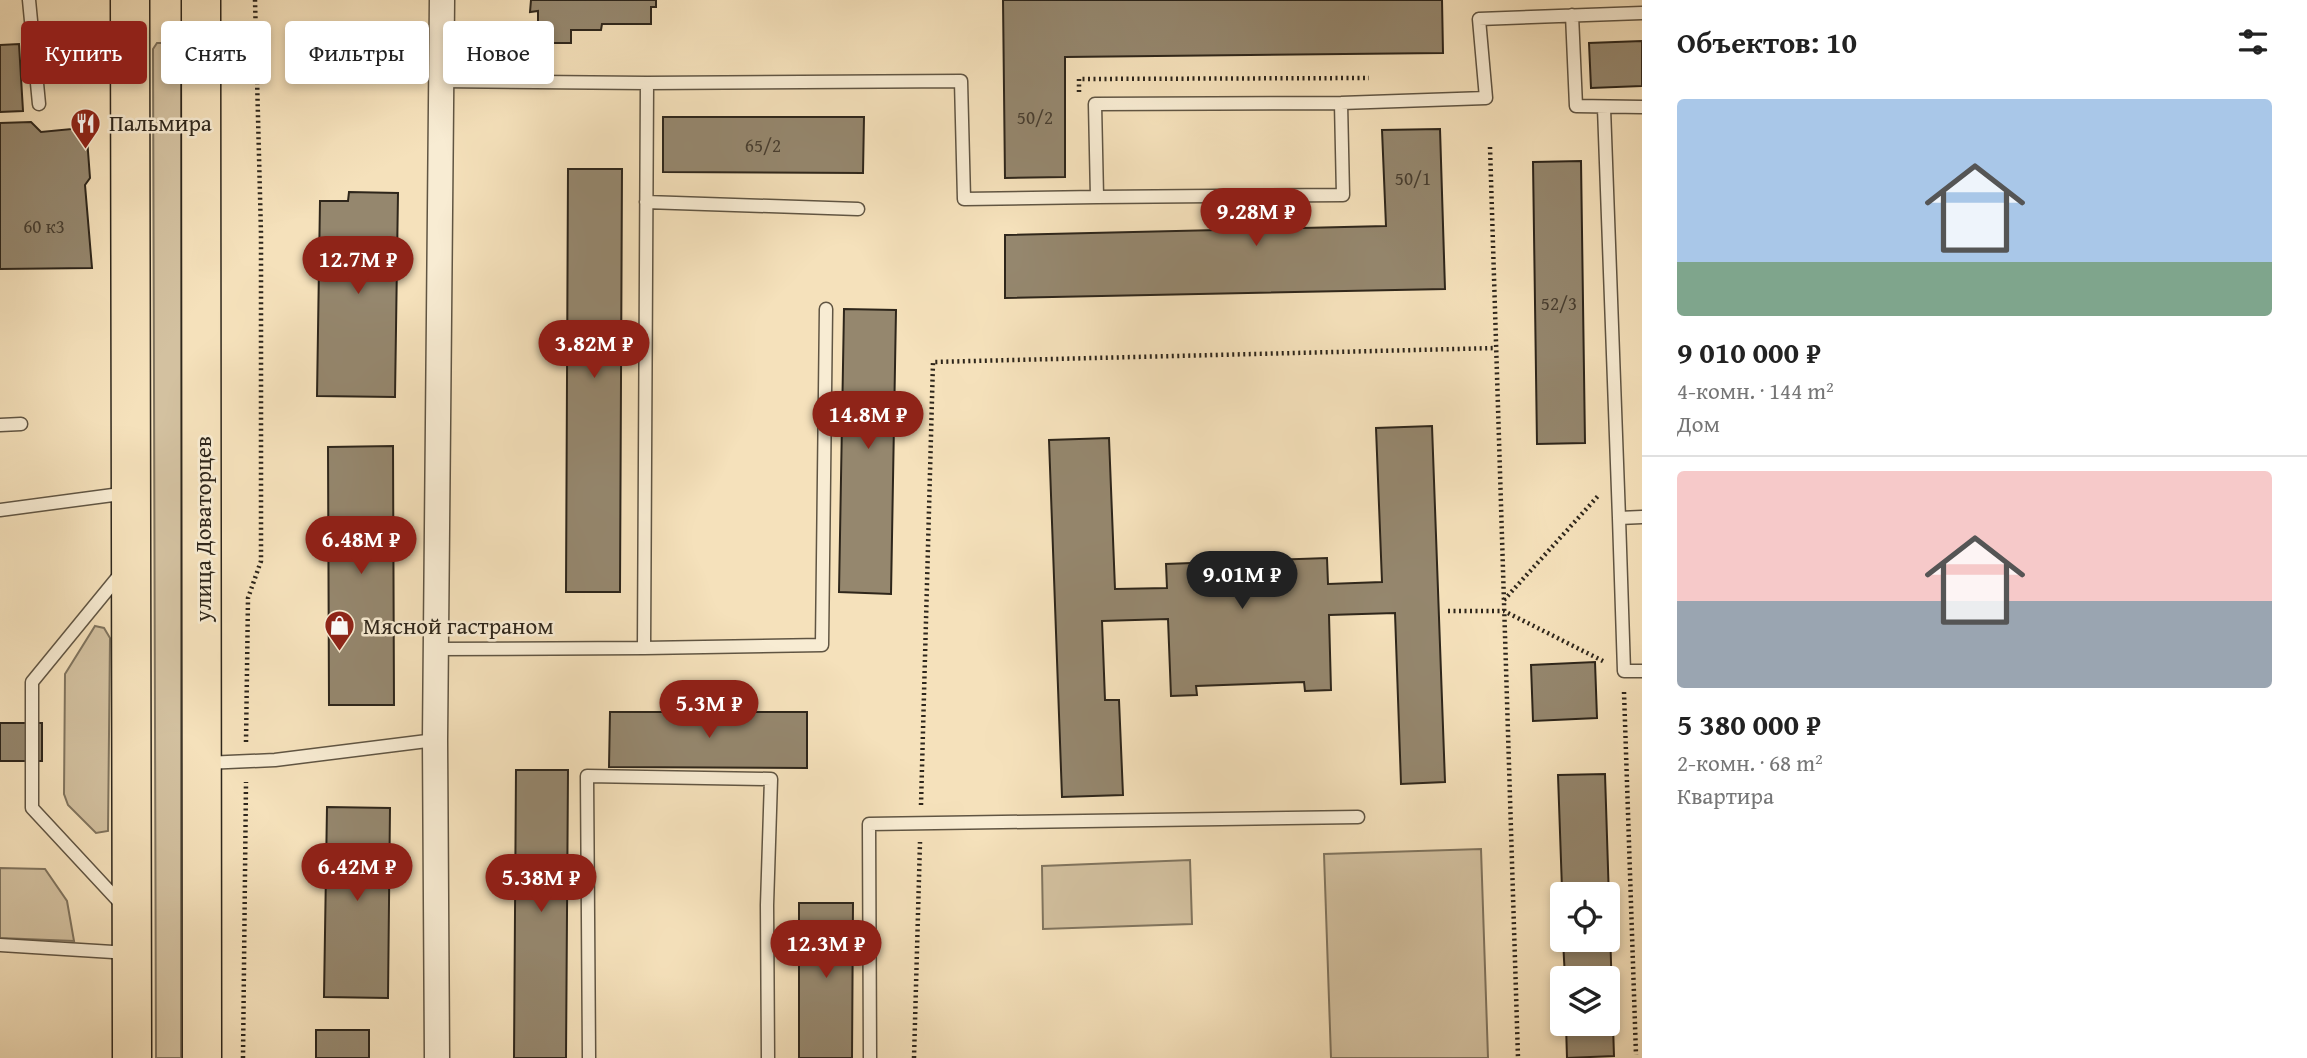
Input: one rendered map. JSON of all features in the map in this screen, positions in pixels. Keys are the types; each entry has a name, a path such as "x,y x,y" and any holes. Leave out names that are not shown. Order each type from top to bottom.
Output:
{"main road":[{"path":"130,0 132,1058"},
{"name":"улица Доваторцев","path":"201,0 204,763 202,1058"}],"street":[{"path":"193,0 201,0"},
{"path":"437,1058 435,740 442,0"}],"lane":[{"path":"29,0 39,104"},
{"path":"1097,197 1095,104 1341,103 1486,98 1479,19 1572,15 1621,7 1642,13"},
{"path":"1572,15 1576,106 1642,107"},
{"path":"441,80 647,83 961,81 964,200 1343,195 1341,103"},
{"path":"644,648 647,83"},
{"path":"1604,108 1624,671 1642,671"},
{"path":"646,202 858,209"},
{"path":"436,649 822,645 826,309"},
{"path":"0,425 21,424"},
{"path":"0,510 132,492"},
{"path":"1619,518 1642,517"},
{"path":"132,561 32,682 32,808 132,934"},
{"path":"204,763 246,761 435,740"},
{"path":"589,1058 587,776 771,779 767,905 768,1058"},
{"path":"870,1058 869,824 1358,817"},
{"path":"0,945 132,934"}],"path":[{"path":"243,1058 248,598 261,561 261,234 255,0"},
{"path":"1079,79 1383,78"},
{"path":"1490,147 1518,1058"},
{"path":"914,1058 933,362 1496,348"},
{"path":"1504,600 1617,474"},
{"path":"1448,611 1504,611 1624,671 1636,1055"}],"shaded area":[{"path":"157,43 161,43 161,84 181,84 181,1058 156,1058 153,49"},
{"path":"95,626 104,628 110,638 108,831 96,833 68,805 64,794 65,674"},
{"path":"1481,849 1488,1058 1331,1058 1324,854"},
{"path":"1190,860 1192,924 1043,929 1042,866"},
{"path":"0,868 45,869 67,901 74,941 0,938"}],"building":[{"path":"531,0 656,0 656,7 651,7 651,24 602,24 601,30 571,30 571,43 554,43 554,21 538,21 538,11 530,12"},
{"path":"1003,0 1442,0 1443,53 1065,57 1065,177 1005,178"},
{"path":"1642,41 1642,86 1591,88 1589,43"},
{"path":"19,44 23,111 0,112 0,45"},
{"path":"663,117 864,117 863,173 663,172"},
{"path":"31,122 41,132 82,128 87,138 90,178 85,185 92,268 0,269 0,123"},
{"path":"1440,129 1445,289 1005,298 1005,235 1386,226 1382,130"},
{"path":"1581,161 1585,443 1537,444 1533,162"},
{"path":"568,169 622,169 620,592 566,592"},
{"path":"349,192 398,193 395,397 317,396 320,201 348,201"},
{"path":"844,309 896,310 891,594 839,592"},
{"path":"1432,426 1445,782 1401,784 1395,613 1329,615 1331,690 1305,691 1304,682 1196,686 1197,695 1171,696 1168,619 1102,621 1105,700 1119,700 1123,795 1062,797 1049,440 1109,438 1115,589 1167,588 1166,564 1327,558 1328,584 1382,582 1376,428"},
{"path":"393,446 394,705 329,705 328,447"},
{"path":"1595,662 1597,718 1533,721 1531,665"},
{"path":"610,712 807,712 807,768 609,767"},
{"path":"0,723 42,723 42,761 0,761"},
{"path":"516,770 568,770 566,1058 514,1058"},
{"path":"1605,774 1608,882 1562,882 1558,775"},
{"path":"327,807 390,808 388,998 324,997"},
{"path":"799,903 853,903 852,1058 799,1058"},
{"path":"1564,952 1611,952 1611,966 1564,966"},
{"path":"316,1030 369,1030 369,1058 316,1058"},
{"path":"1566,1036 1613,1036 1614,1056 1567,1058"}],"place":[{"name":"Пальмира","path":"86,150"},
{"name":"Мясной гастраном","path":"340,653"}]}
